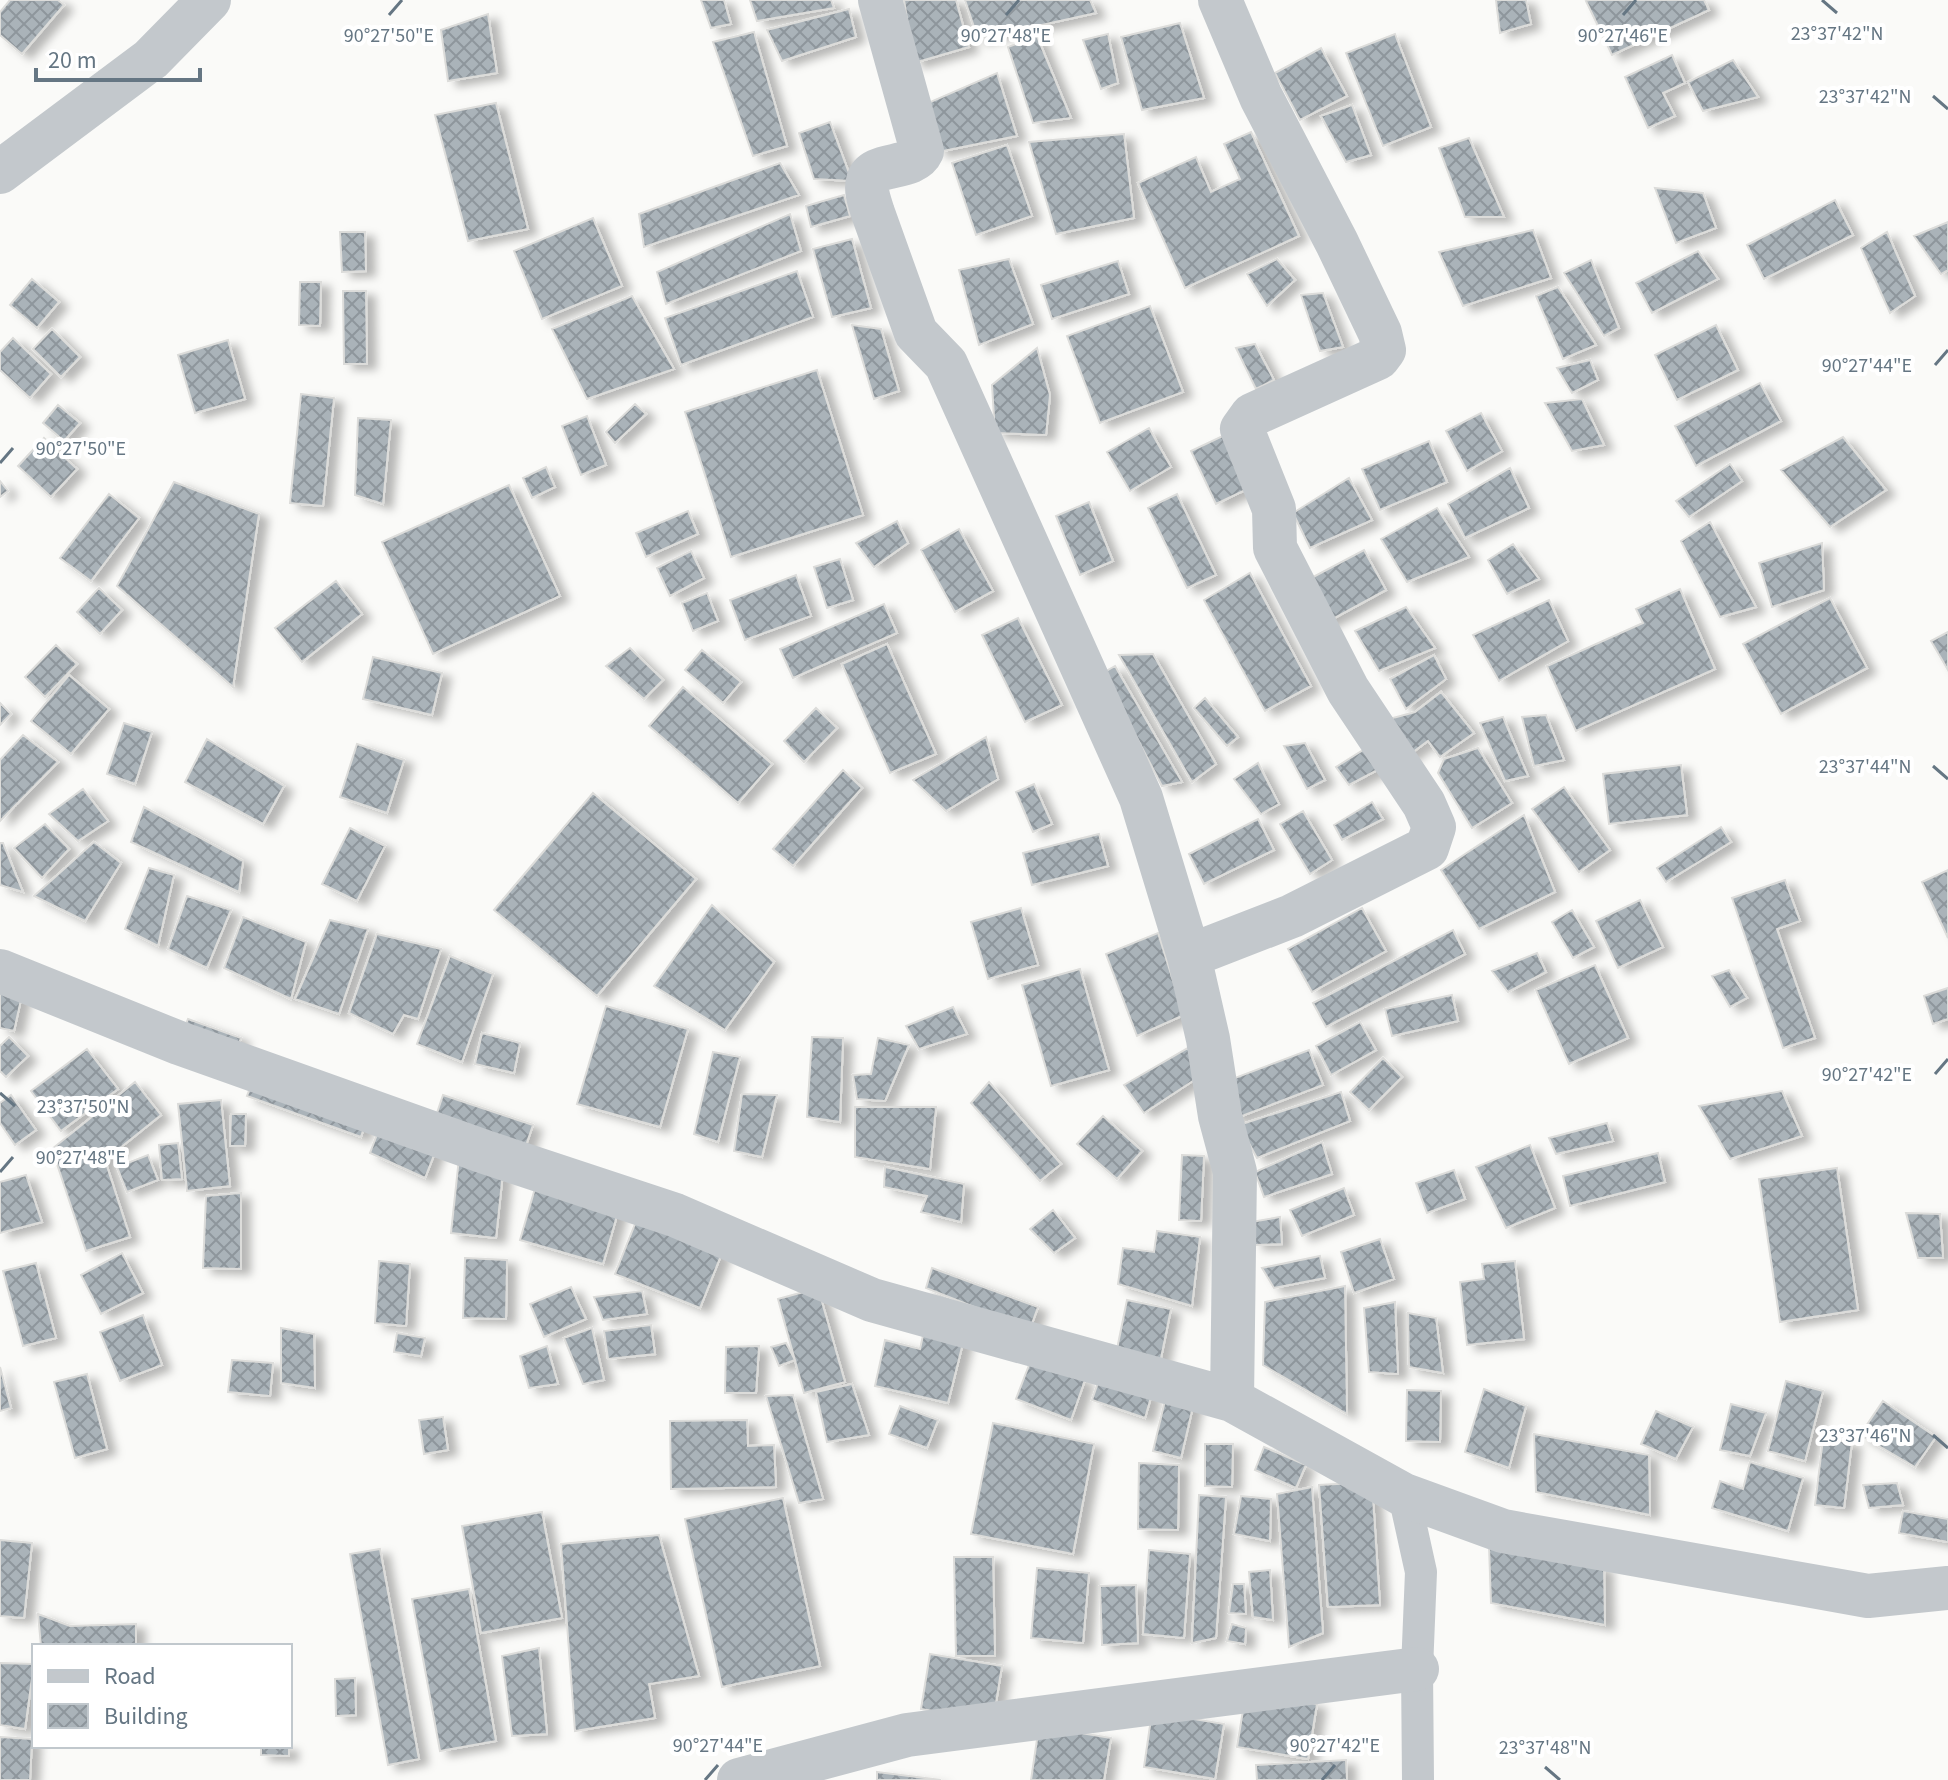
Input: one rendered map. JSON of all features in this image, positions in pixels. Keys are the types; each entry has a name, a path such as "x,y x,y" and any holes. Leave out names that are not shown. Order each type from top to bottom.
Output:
{"street":[{"path":"0,172 151,59 209,0"},
{"path":"880,0 922,151 920,157 907,163 871,174 868,193 873,213 916,333 946,364 1141,798 1189,956 1208,1039 1220,1116 1235,1172 1232,1400"},
{"path":"1189,956 1292,916 1427,848 1434,827 1424,804 1348,690 1275,548 1274,509 1242,429 1252,415 1378,358 1384,350 1380,333 1337,243 1261,97 1220,0"},
{"path":"0,971 179,1043 485,1152 675,1215 872,1300 1232,1400 1404,1495 1503,1531 1868,1596 1948,1588"},
{"path":"739,1780 907,1735 1417,1669"}],"lane":[{"path":"1404,1495 1421,1572 1417,1669 1418,1780"}],"building":[{"path":"10,0 58,0 64,5 22,54 0,35 0,12"},
{"path":"701,0 724,0 731,24 711,28"},
{"path":"750,0 831,0 834,8 757,21"},
{"path":"904,0 956,0 969,47 914,63"},
{"path":"965,0 1090,0 1096,13 978,39"},
{"path":"1496,0 1526,0 1531,24 1500,33"},
{"path":"1704,0 1709,10 1612,55 1586,1"},
{"path":"849,9 856,37 782,61 767,30"},
{"path":"488,14 497,73 448,81 441,30"},
{"path":"1180,23 1204,98 1142,110 1121,37"},
{"path":"754,32 787,146 753,156 713,42"},
{"path":"1108,34 1118,83 1101,89 1083,40"},
{"path":"1395,34 1431,127 1383,146 1346,53"},
{"path":"1037,36 1071,118 1033,123 1008,47"},
{"path":"1321,48 1347,96 1300,120 1275,73"},
{"path":"1672,55 1685,83 1663,93 1675,116 1648,128 1625,77"},
{"path":"1733,60 1758,97 1703,111 1688,82"},
{"path":"997,73 1017,136 938,152 928,103"},
{"path":"496,103 528,229 468,241 435,115"},
{"path":"1352,105 1371,155 1346,162 1321,116"},
{"path":"830,122 852,181 814,179 799,133"},
{"path":"1251,132 1299,236 1185,288 1138,183 1196,157 1211,192 1240,179 1224,144"},
{"path":"1124,134 1134,218 1056,234 1029,142"},
{"path":"1469,138 1504,217 1465,217 1439,148"},
{"path":"1007,145 1032,216 976,235 952,163"},
{"path":"780,163 799,195 644,247 639,214"},
{"path":"1655,188 1703,193 1716,228 1676,243"},
{"path":"844,195 850,216 811,227 806,206"},
{"path":"1835,200 1853,235 1764,279 1747,245"},
{"path":"790,214 801,251 666,304 657,272"},
{"path":"593,218 622,286 542,319 514,251"},
{"path":"1948,222 1948,270 1941,274 1914,236"},
{"path":"1533,230 1551,278 1463,306 1439,252"},
{"path":"340,232 365,232 366,271 342,272"},
{"path":"1887,232 1915,296 1890,313 1861,248"},
{"path":"852,239 871,308 832,317 813,249"},
{"path":"1698,251 1718,279 1652,313 1636,283"},
{"path":"1009,259 1033,324 979,345 959,270"},
{"path":"1277,259 1295,280 1267,306 1247,274"},
{"path":"1591,260 1619,328 1604,336 1564,273"},
{"path":"1118,261 1129,294 1052,319 1041,285"},
{"path":"797,271 813,317 681,365 665,318"},
{"path":"32,279 59,302 37,328 10,305"},
{"path":"300,282 321,282 320,326 299,325"},
{"path":"1558,287 1596,345 1563,359 1536,296"},
{"path":"343,291 366,291 367,364 344,364"},
{"path":"1323,293 1343,347 1320,351 1301,295"},
{"path":"632,296 674,369 587,399 552,329"},
{"path":"1150,306 1183,392 1100,423 1067,336"},
{"path":"852,325 881,329 899,391 874,399"},
{"path":"1716,325 1738,370 1677,400 1655,355"},
{"path":"52,329 80,357 61,377 33,349"},
{"path":"13,338 51,374 30,398 0,370 0,352"},
{"path":"228,340 245,399 195,413 178,355"},
{"path":"1255,344 1274,380 1256,389 1236,348"},
{"path":"1037,348 1050,395 1046,435 995,433 992,385"},
{"path":"1590,360 1598,380 1572,393 1557,368"},
{"path":"817,370 863,515 731,557 685,412"},
{"path":"1760,383 1781,421 1696,466 1675,426"},
{"path":"301,394 334,398 323,506 290,503"},
{"path":"1582,399 1604,445 1572,451 1545,403"},
{"path":"635,404 646,414 615,443 606,432"},
{"path":"58,405 80,423 64,441 43,423"},
{"path":"1481,413 1502,451 1467,471 1446,431"},
{"path":"587,416 606,465 581,475 562,426"},
{"path":"358,418 391,420 383,504 355,495"},
{"path":"1149,428 1171,467 1130,491 1107,452"},
{"path":"1231,432 1256,485 1216,504 1191,451"},
{"path":"1843,437 1886,490 1830,527 1781,470"},
{"path":"44,438 77,469 51,497 18,466"},
{"path":"1429,441 1447,482 1380,510 1362,469"},
{"path":"1730,464 1742,481 1689,517 1676,501"},
{"path":"546,467 555,487 532,498 523,478"},
{"path":"1510,468 1529,508 1465,538 1448,504"},
{"path":"1349,478 1372,520 1310,548 1293,513"},
{"path":"0,481 8,491 0,497"},
{"path":"174,482 259,514 233,687 117,586"},
{"path":"509,485 560,596 433,654 382,542"},
{"path":"109,494 139,518 91,581 60,558"},
{"path":"1177,494 1216,575 1187,588 1148,508"},
{"path":"1089,502 1113,561 1080,575 1056,516"},
{"path":"1437,508 1469,557 1407,582 1381,539"},
{"path":"688,511 698,534 646,557 636,533"},
{"path":"897,521 908,543 874,567 856,543"},
{"path":"1710,522 1756,607 1720,617 1681,541"},
{"path":"959,529 993,591 955,612 921,550"},
{"path":"1822,543 1824,590 1772,607 1759,563"},
{"path":"1513,544 1539,579 1507,594 1488,560"},
{"path":"1364,550 1386,590 1320,626 1298,585"},
{"path":"691,551 704,578 670,596 657,568"},
{"path":"840,559 853,600 827,608 814,567"},
{"path":"1250,573 1311,686 1265,711 1204,600"},
{"path":"796,575 811,616 745,640 730,600"},
{"path":"336,581 362,614 302,662 275,628"},
{"path":"99,588 122,610 100,634 77,612"},
{"path":"1680,589 1715,669 1576,731 1547,666 1643,623 1636,609"},
{"path":"707,593 718,621 693,631 682,603"},
{"path":"1830,598 1867,668 1781,714 1743,644"},
{"path":"1549,600 1568,641 1499,681 1473,635"},
{"path":"884,604 897,633 793,678 780,649"},
{"path":"1406,607 1435,648 1379,671 1355,631"},
{"path":"1018,618 1062,705 1025,722 982,635"},
{"path":"1948,632 1948,670 1931,641"},
{"path":"887,644 936,754 890,773 842,664"},
{"path":"56,645 77,664 45,697 25,677"},
{"path":"630,648 663,680 644,699 606,666"},
{"path":"702,650 741,682 723,703 685,670"},
{"path":"1153,654 1216,764 1192,782 1119,655"},
{"path":"1434,655 1446,679 1406,709 1390,679"},
{"path":"373,657 442,673 432,715 363,699"},
{"path":"1115,666 1182,782 1162,786 1103,673"},
{"path":"69,675 109,709 71,754 31,721"},
{"path":"683,687 772,764 738,803 649,726"},
{"path":"1441,692 1474,733 1440,757 1428,741 1405,758 1378,722 1415,712"},
{"path":"1205,698 1238,737 1227,746 1194,708"},
{"path":"0,703 11,714 0,725"},
{"path":"816,708 837,728 804,762 784,741"},
{"path":"1546,715 1564,760 1534,766 1522,717"},
{"path":"1503,717 1528,776 1505,781 1480,723"},
{"path":"124,723 152,732 135,784 107,774"},
{"path":"23,735 58,762 0,821 0,760"},
{"path":"986,737 998,779 946,811 913,780"},
{"path":"207,739 284,786 263,824 185,782"},
{"path":"1376,742 1389,764 1349,785 1336,767"},
{"path":"1305,743 1325,780 1307,789 1284,746"},
{"path":"357,744 404,760 387,813 340,797"},
{"path":"1478,748 1512,803 1472,828 1438,773 1444,759"},
{"path":"1258,763 1279,804 1261,814 1234,779"},
{"path":"1681,765 1687,815 1609,824 1603,774"},
{"path":"843,770 862,788 793,866 773,849"},
{"path":"1034,784 1052,824 1033,832 1016,792"},
{"path":"1564,787 1610,850 1579,872 1532,809"},
{"path":"83,789 108,821 78,841 49,814"},
{"path":"593,793 696,879 597,996 494,910"},
{"path":"1372,802 1383,819 1342,840 1334,825"},
{"path":"144,807 243,861 239,892 131,842"},
{"path":"1303,811 1332,860 1310,874 1280,824"},
{"path":"1524,815 1555,892 1479,929 1441,870"},
{"path":"1258,819 1274,850 1204,884 1189,854"},
{"path":"45,824 69,849 42,878 14,848"},
{"path":"1721,827 1731,842 1666,882 1657,868"},
{"path":"350,828 385,846 357,901 322,884"},
{"path":"1099,834 1108,866 1032,885 1023,853"},
{"path":"94,842 121,863 85,921 34,896"},
{"path":"0,843 3,843 23,892 0,885"},
{"path":"149,868 174,875 158,946 125,929"},
{"path":"1948,870 1948,938 1922,882"},
{"path":"1785,880 1800,921 1777,929 1815,1038 1783,1048 1732,898"},
{"path":"187,896 231,910 207,968 168,949"},
{"path":"1640,900 1663,947 1618,968 1596,921"},
{"path":"712,905 774,962 725,1030 654,986"},
{"path":"1021,908 1038,965 988,979 971,922"},
{"path":"1362,908 1386,951 1312,992 1288,949"},
{"path":"1572,910 1594,947 1573,958 1552,922"},
{"path":"243,917 306,942 291,999 224,968"},
{"path":"330,920 368,929 339,1014 295,999"},
{"path":"1453,930 1465,954 1326,1027 1313,1003"},
{"path":"1158,933 1184,1015 1137,1036 1106,954"},
{"path":"377,934 441,949 418,1019 404,1015 393,1034 349,1013"},
{"path":"1537,953 1546,972 1508,992 1492,971"},
{"path":"450,956 493,974 462,1062 417,1044"},
{"path":"1595,965 1628,1038 1569,1064 1536,990"},
{"path":"1080,969 1109,1070 1051,1086 1022,985"},
{"path":"1729,970 1747,998 1730,1007 1712,976"},
{"path":"0,980 24,986 14,1031 0,1028"},
{"path":"1948,988 1948,1019 1933,1024 1924,996"},
{"path":"1452,995 1458,1021 1392,1036 1385,1009"},
{"path":"606,1006 688,1029 660,1127 577,1104"},
{"path":"953,1007 967,1034 919,1049 906,1026"},
{"path":"188,1019 241,1038 234,1058 180,1039"},
{"path":"1360,1022 1376,1050 1331,1075 1316,1046"},
{"path":"482,1033 520,1043 514,1073 475,1064"},
{"path":"9,1037 28,1056 6,1077 0,1071 0,1046"},
{"path":"812,1037 843,1038 840,1122 807,1117"},
{"path":"878,1038 909,1045 885,1101 857,1099 853,1075 871,1074"},
{"path":"1188,1048 1202,1075 1144,1113 1124,1085"},
{"path":"87,1049 118,1089 61,1131 31,1091"},
{"path":"1309,1050 1323,1085 1234,1119 1219,1084"},
{"path":"713,1052 740,1057 718,1142 694,1134"},
{"path":"1383,1058 1402,1077 1369,1110 1350,1092"},
{"path":"255,1075 368,1115 361,1137 247,1096"},
{"path":"135,1082 161,1115 105,1160 130,1237 86,1251 52,1149"},
{"path":"989,1082 1061,1164 1040,1181 971,1103"},
{"path":"1782,1091 1802,1136 1730,1159 1699,1106"},
{"path":"1341,1092 1350,1121 1257,1158 1239,1125"},
{"path":"742,1094 777,1095 762,1157 734,1151"},
{"path":"11,1095 36,1130 15,1145 0,1123 0,1103"},
{"path":"443,1095 533,1125 521,1160 432,1128"},
{"path":"221,1100 230,1186 187,1191 178,1104"},
{"path":"855,1107 936,1107 930,1169 855,1157"},
{"path":"231,1114 246,1114 245,1146 230,1146"},
{"path":"1103,1116 1142,1151 1117,1179 1077,1144"},
{"path":"1607,1123 1613,1141 1556,1154 1549,1138"},
{"path":"381,1124 438,1145 425,1178 370,1153"},
{"path":"1322,1142 1332,1174 1264,1197 1255,1172"},
{"path":"178,1143 182,1179 162,1180 159,1145"},
{"path":"1530,1145 1555,1208 1506,1228 1476,1167"},
{"path":"1658,1153 1665,1182 1570,1206 1563,1176"},
{"path":"148,1155 158,1180 127,1192 117,1167"},
{"path":"1182,1155 1204,1156 1201,1221 1179,1220"},
{"path":"459,1158 504,1163 496,1238 451,1233"},
{"path":"885,1167 964,1184 961,1222 921,1212 927,1196 884,1187"},
{"path":"1837,1168 1858,1310 1780,1322 1759,1179"},
{"path":"1454,1170 1465,1199 1427,1213 1416,1183"},
{"path":"26,1175 42,1222 0,1233 0,1182"},
{"path":"538,1178 621,1202 603,1264 520,1240"},
{"path":"1344,1188 1354,1215 1302,1236 1290,1210"},
{"path":"241,1193 241,1269 203,1268 206,1196"},
{"path":"1053,1210 1075,1238 1054,1253 1030,1229"},
{"path":"1906,1213 1940,1214 1943,1258 1918,1258"},
{"path":"1280,1217 1282,1244 1255,1245 1251,1222"},
{"path":"637,1219 722,1253 700,1308 615,1274"},
{"path":"1157,1231 1200,1237 1192,1306 1118,1284 1123,1248 1154,1252"},
{"path":"1380,1239 1394,1279 1354,1293 1341,1252"},
{"path":"122,1253 143,1293 101,1314 81,1275"},
{"path":"1320,1256 1325,1278 1274,1288 1262,1268"},
{"path":"465,1258 507,1260 506,1319 463,1318"},
{"path":"379,1261 410,1264 406,1326 375,1323"},
{"path":"1515,1261 1524,1339 1467,1345 1460,1282 1484,1279 1482,1264"},
{"path":"36,1263 56,1338 23,1346 3,1271"},
{"path":"932,1268 1038,1307 1030,1329 926,1288"},
{"path":"1345,1286 1347,1414 1263,1365 1265,1302"},
{"path":"571,1287 586,1319 544,1337 530,1304"},
{"path":"818,1288 845,1382 804,1393 778,1299"},
{"path":"642,1291 647,1314 603,1320 594,1297"},
{"path":"1127,1300 1171,1309 1160,1363 1116,1354"},
{"path":"1395,1302 1398,1374 1369,1372 1364,1308"},
{"path":"1408,1313 1436,1318 1443,1373 1409,1367"},
{"path":"143,1315 162,1365 120,1381 100,1332"},
{"path":"926,1322 966,1331 948,1403 875,1386 885,1340 920,1349"},
{"path":"651,1325 655,1354 608,1359 604,1331"},
{"path":"281,1328 314,1334 315,1388 281,1383"},
{"path":"592,1328 604,1380 583,1384 564,1338"},
{"path":"397,1333 425,1338 421,1356 394,1352"},
{"path":"786,1343 795,1360 779,1366 771,1347"},
{"path":"547,1346 558,1384 529,1388 520,1356"},
{"path":"759,1346 756,1393 725,1393 726,1347"},
{"path":"232,1360 273,1363 270,1396 228,1392"},
{"path":"1031,1360 1085,1380 1071,1420 1016,1399"},
{"path":"0,1367 11,1408 0,1411"},
{"path":"87,1374 107,1449 75,1458 54,1382"},
{"path":"1100,1377 1152,1394 1145,1418 1092,1400"},
{"path":"1786,1381 1823,1391 1805,1461 1768,1451"},
{"path":"852,1384 869,1435 827,1442 816,1392"},
{"path":"1484,1389 1526,1406 1509,1468 1465,1452"},
{"path":"1407,1390 1441,1391 1440,1442 1406,1441"},
{"path":"1167,1392 1195,1398 1181,1458 1153,1451"},
{"path":"793,1395 823,1499 799,1503 766,1396"},
{"path":"1883,1401 1936,1437 1915,1467 1860,1435"},
{"path":"1731,1404 1766,1413 1750,1456 1720,1450"},
{"path":"900,1406 938,1420 927,1448 889,1434"},
{"path":"1656,1411 1693,1427 1676,1459 1641,1444"},
{"path":"443,1417 448,1450 424,1454 419,1420"},
{"path":"747,1420 748,1446 774,1445 776,1487 671,1489 670,1421"},
{"path":"993,1423 1094,1444 1073,1554 971,1534"},
{"path":"1534,1434 1649,1455 1650,1515 1536,1492"},
{"path":"1823,1439 1852,1442 1844,1508 1815,1505"},
{"path":"1205,1444 1233,1444 1232,1487 1205,1486"},
{"path":"1264,1447 1306,1465 1296,1488 1255,1470"},
{"path":"1750,1462 1803,1478 1788,1531 1712,1508 1720,1481 1743,1489"},
{"path":"1139,1463 1179,1465 1178,1530 1138,1529"},
{"path":"1372,1482 1380,1605 1328,1607 1319,1485"},
{"path":"1897,1483 1903,1505 1869,1508 1863,1485"},
{"path":"1312,1487 1323,1633 1289,1647 1277,1494"},
{"path":"1199,1495 1226,1497 1216,1638 1192,1643"},
{"path":"1241,1496 1271,1499 1270,1541 1234,1534"},
{"path":"783,1498 820,1666 722,1687 685,1519"},
{"path":"1903,1511 1948,1519 1948,1542 1899,1533"},
{"path":"542,1512 562,1618 481,1633 462,1526"},
{"path":"659,1535 699,1676 649,1684 655,1718 575,1731 561,1544"},
{"path":"0,1540 32,1543 24,1618 0,1616"},
{"path":"1489,1546 1604,1567 1605,1625 1491,1603"},
{"path":"380,1549 419,1759 388,1765 350,1554"},
{"path":"1149,1550 1190,1554 1184,1638 1143,1634"},
{"path":"954,1557 993,1557 995,1656 956,1656"},
{"path":"1037,1568 1089,1573 1083,1643 1031,1638"},
{"path":"1270,1570 1273,1620 1253,1617 1249,1572"},
{"path":"1233,1584 1244,1584 1246,1614 1229,1613"},
{"path":"1136,1585 1138,1643 1102,1645 1100,1586"},
{"path":"469,1589 496,1741 440,1751 412,1599"},
{"path":"38,1614 70,1626 136,1624 136,1644 41,1644"},
{"path":"1232,1624 1246,1628 1245,1644 1227,1641"},
{"path":"539,1648 547,1734 512,1736 502,1656"},
{"path":"930,1654 1002,1666 993,1721 921,1709"},
{"path":"0,1663 32,1664 25,1729 0,1725"},
{"path":"355,1678 356,1715 336,1716 335,1679"},
{"path":"1246,1692 1317,1704 1308,1759 1237,1747"},
{"path":"1152,1712 1224,1724 1215,1779 1144,1767"},
{"path":"1039,1726 1111,1738 1104,1780 1031,1780"},
{"path":"0,1737 32,1739 30,1780 0,1780"},
{"path":"261,1748 289,1748 289,1756 261,1755"},
{"path":"1346,1760 1347,1780 1257,1780 1256,1765"},
{"path":"877,1772 941,1780 877,1780"}]}
